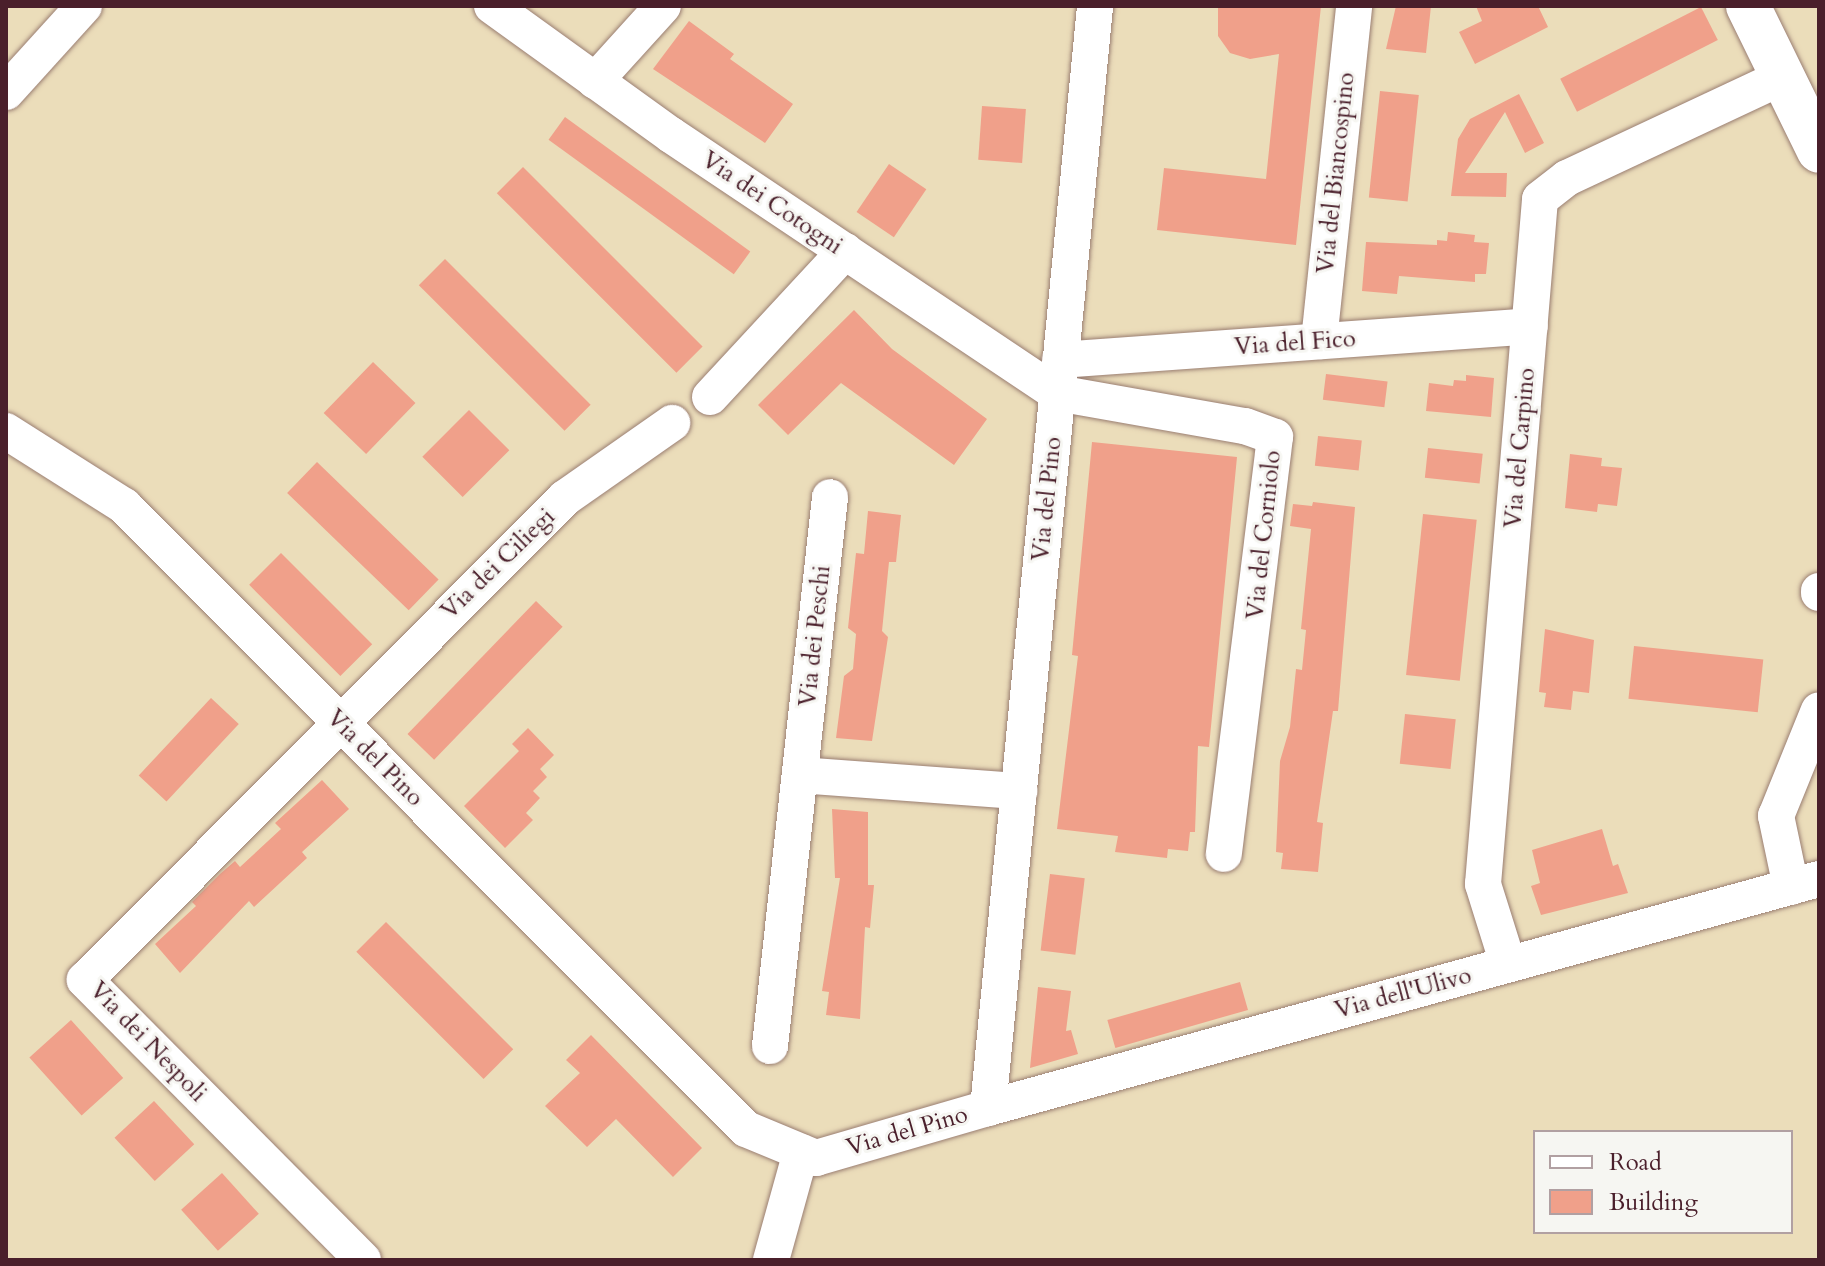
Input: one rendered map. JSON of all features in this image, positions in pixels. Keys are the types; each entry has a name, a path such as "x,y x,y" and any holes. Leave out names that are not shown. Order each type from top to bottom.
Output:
{"main road":[{"path":"1748,6 1819,151"}],"street":[{"path":"6,92 84,6"},
{"name":"Via dei Cotogni","path":"492,6 595,81 845,251 1059,376"},
{"path":"595,81 663,6"},
{"name":"Via del Pino","path":"6,431 124,506 746,1129 816,1158 988,1108 1095,6"},
{"name":"Via del Biancospino","path":"1319,341 1354,6"},
{"name":"Via del Carpino","path":"1508,964 1483,884 1540,199 1567,178 1783,77"},
{"path":"710,397 845,251"},
{"name":"Via del Fico","path":"1059,376 1319,341 1530,326"},
{"name":"Via del Corniolo","path":"1059,376 1245,426 1275,437 1224,854"},
{"name":"Via dei Ciliegi","path":"338,721 565,498 672,423"},
{"name":"Via dei Peschi","path":"770,1046 830,497"},
{"path":"1805,883 1776,816 1819,710"},
{"name":"Via dei Nespoli","path":"338,721 85,980 363,1260"},
{"path":"800,775 1019,791"},
{"name":"Via dell'Ulivo","path":"988,1108 1805,883"},
{"path":"771,1260 801,1152"}],"building":[{"path":"1218,6 1321,6 1296,245 1157,230 1164,168 1266,179 1279,54 1250,59 1230,53 1218,36"},
{"path":"1396,6 1431,6 1426,53 1386,49"},
{"path":"1476,6 1538,6 1548,27 1475,64 1459,32 1482,21"},
{"path":"1701,7 1718,40 1577,112 1560,79"},
{"path":"689,21 734,54 730,59 793,104 765,143 653,69"},
{"path":"1380,91 1419,95 1408,201 1369,197"},
{"path":"1519,94 1544,143 1525,153 1505,112 1465,173 1507,173 1506,197 1451,196 1458,139 1470,119"},
{"path":"982,106 1026,109 1022,163 978,160"},
{"path":"565,117 750,252 734,274 549,140"},
{"path":"889,164 926,189 894,237 857,212"},
{"path":"523,167 703,347 676,373 497,193"},
{"path":"1448,232 1475,235 1474,242 1489,243 1486,274 1475,274 1475,282 1399,276 1397,294 1362,291 1366,242 1437,245 1437,240 1447,241"},
{"path":"445,259 591,405 565,431 419,285"},
{"path":"854,310 892,349 987,419 954,465 841,383 788,435 758,405"},
{"path":"373,362 415,403 366,454 324,413"},
{"path":"1326,374 1388,382 1384,407 1323,400"},
{"path":"1466,375 1494,378 1491,417 1426,411 1429,383 1453,386 1454,380 1466,381"},
{"path":"469,410 509,450 463,497 422,457"},
{"path":"1318,436 1362,441 1359,470 1315,466"},
{"path":"1092,442 1237,457 1209,747 1198,746 1195,832 1190,832 1188,851 1168,849 1167,858 1115,852 1118,836 1057,829 1078,656 1072,655"},
{"path":"1428,448 1483,454 1480,484 1425,478"},
{"path":"1570,454 1602,458 1601,466 1622,468 1617,506 1598,504 1597,512 1565,508"},
{"path":"317,462 439,579 409,610 287,493"},
{"path":"1313,502 1355,507 1338,711 1333,711 1317,822 1323,823 1318,872 1281,869 1283,853 1276,852 1280,761 1290,727 1296,669 1302,670 1306,630 1301,629 1311,529 1290,526 1293,504 1312,506"},
{"path":"868,511 901,515 896,562 889,562 882,631 888,637 872,741 836,738 844,676 853,669 856,634 848,628 856,553 864,554"},
{"path":"1423,514 1477,520 1460,681 1406,675"},
{"path":"281,553 372,644 340,676 249,585"},
{"path":"536,601 563,627 434,760 407,734"},
{"path":"1545,629 1594,640 1589,693 1573,691 1571,710 1544,707 1546,693 1539,692"},
{"path":"1634,646 1763,660 1758,712 1628,699"},
{"path":"211,698 239,724 166,801 139,776"},
{"path":"1405,714 1456,719 1450,769 1400,764"},
{"path":"528,728 554,755 540,769 547,777 533,791 540,798 526,813 533,820 505,848 464,806 519,751 512,744"},
{"path":"322,780 349,809 302,852 307,858 254,907 249,901 180,973 155,944 196,906 192,902 220,874 235,861 240,867 281,829 275,823"},
{"path":"832,809 868,812 868,885 874,885 870,928 865,927 860,1019 826,1015 829,992 822,991 840,878 835,878"},
{"path":"1602,829 1613,866 1618,864 1628,893 1541,915 1531,886 1540,883 1532,850"},
{"path":"1050,874 1085,878 1075,955 1041,950"},
{"path":"386,922 513,1049 484,1079 356,952"},
{"path":"1240,982 1248,1010 1115,1048 1107,1020"},
{"path":"1038,987 1071,991 1066,1031 1071,1030 1078,1054 1030,1068"},
{"path":"71,1020 123,1078 82,1115 29,1057"},
{"path":"591,1035 702,1148 673,1177 616,1119 587,1147 545,1106 580,1073 566,1060"},
{"path":"154,1101 194,1144 155,1181 115,1138"},
{"path":"222,1173 259,1214 218,1251 181,1210"}]}
